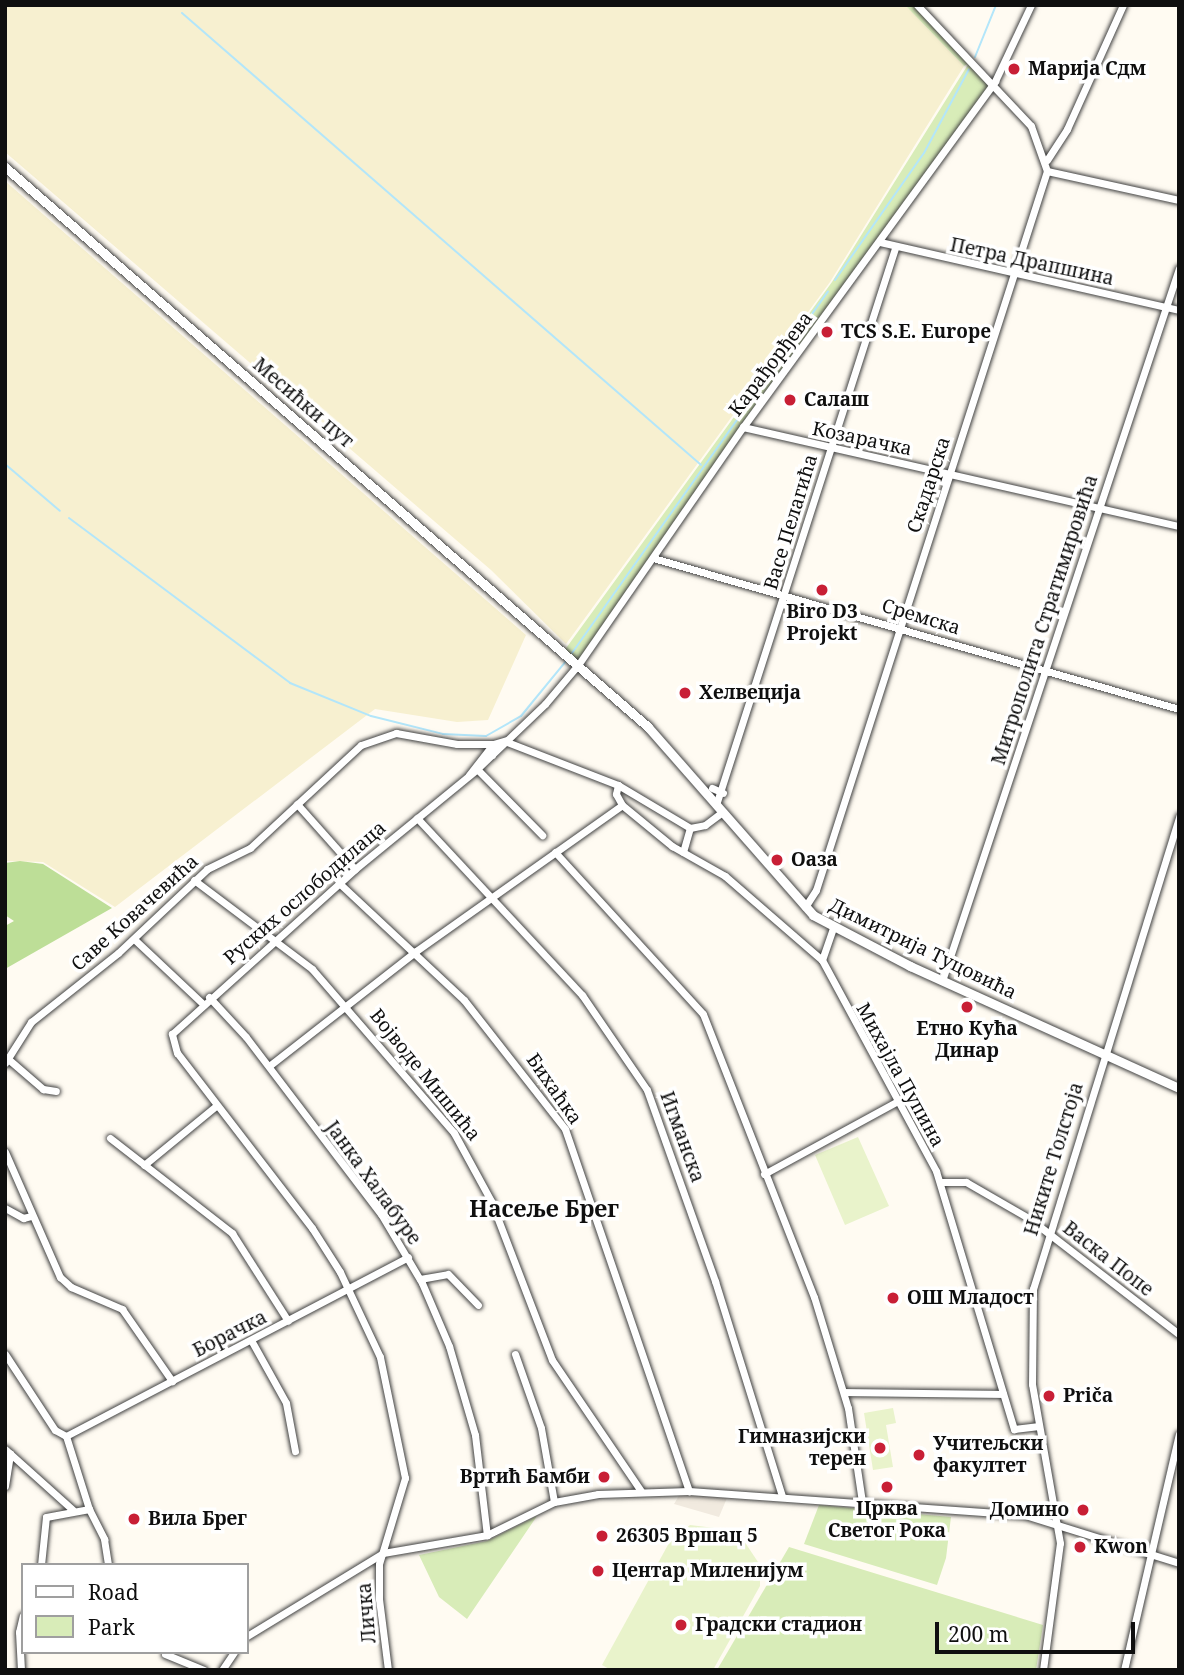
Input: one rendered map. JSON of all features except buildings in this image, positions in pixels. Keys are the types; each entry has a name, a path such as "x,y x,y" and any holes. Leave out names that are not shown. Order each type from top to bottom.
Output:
{"street":[{"name":"Скадарска","path":"805,907 816,890 1047,171 1047,160 1031,126 917,5"},
{"name":"Карађорђева","path":"578,665 743,427 880,242 992,84 1031,5"},
{"path":"1047,160 1067,129 1123,5"},
{"name":"Месићки пут","path":"5,167 578,665"},
{"path":"1047,171 1179,200"},
{"name":"Петра Драпшина","path":"880,242 895,248 1179,310"},
{"name":"Васе Пелагића","path":"719,808 895,248"},
{"name":"Митрополита Стратимировића","path":"942,981 1179,268"},
{"name":"Козарачка","path":"743,427 1179,526"},
{"name":"Сремска","path":"653,558 1179,709"},
{"name":"Руских ослободилаца","path":"171,1042 173,1032 205,1000 355,869 509,741 578,665"},
{"name":"Димитрија Туцовића","path":"578,665 648,727 805,907 833,928 942,981 1179,1088"},
{"name":"Саве Ковачевића","path":"6,1061 31,1022 134,939 194,880 219,860 250,848 361,745 396,733 473,745"},
{"path":"509,741 618,785 690,828 705,825 719,808"},
{"name":"Руских ослободилаца","path":"469,775 478,757 493,744 509,741"},
{"path":"478,757 473,745 493,744 492,755"},
{"path":"477,769 541,835"},
{"path":"268,1066 349,1006 416,951 622,805 616,794 618,785"},
{"path":"712,788 723,793"},
{"path":"297,804 355,869"},
{"name":"Михајла Пупина","path":"622,805 725,876 823,958 940,1182 1014,1429 1037,1426"},
{"name":"Никите Толстоја","path":"1043,1670 1059,1573 1060,1543 1037,1426 1032,1302 1049,1233 1103,1053 1179,816"},
{"name":"Игманска","path":"417,818 582,996 653,1101 782,1496"},
{"path":"684,846 690,828"},
{"path":"555,852 698,1006 814,1297 844,1392 862,1502"},
{"name":"Војводе Мишића","path":"194,880 312,968 349,1006 468,1154 514,1257 552,1360 641,1491"},
{"name":"Бихаћка","path":"339,883 416,951 498,1039 574,1145 690,1491"},
{"path":"823,958 833,928"},
{"name":"Јанка Халабуре","path":"134,939 205,1000 268,1066 381,1214 408,1257 449,1346 472,1425 481,1461 487,1535"},
{"name":"Личка","path":"171,1042 312,1228 349,1291 380,1357 402,1452 404,1487 383,1553 379,1599 388,1670"},
{"path":"6,1061 43,1089 56,1091"},
{"path":"764,1174 898,1101"},
{"path":"144,1166 217,1105"},
{"path":"110,1138 240,1241 248,1264 288,1321"},
{"path":"5,1152 61,1277 71,1287 122,1309 172,1381"},
{"name":"Васка Попе","path":"940,1182 966,1182 1049,1233 1179,1334"},
{"path":"5,1208 23,1218 32,1216"},
{"name":"Борачка","path":"66,1436 349,1291 408,1257"},
{"path":"420,1279 447,1274 478,1305"},
{"path":"251,1340 286,1403 295,1451"},
{"path":"5,1354 55,1430 66,1436 107,1563"},
{"path":"515,1354 541,1428 552,1503"},
{"path":"844,1392 1003,1394"},
{"path":"1124,1670 1179,1434"},
{"path":"8,1451 74,1511"},
{"path":"5,1486 8,1451"},
{"path":"249,1634 383,1553 487,1535 520,1522 552,1503 641,1491 782,1496 1025,1514 1179,1563"},
{"path":"41,1563 44,1520 89,1509"},
{"path":"21,1625 18,1640 22,1670"},
{"path":"165,1654 204,1670"},
{"path":"222,1670 233,1654"}],"shaded area":[{"path":"5,5 905,5 964,66 830,282 566,644 491,570 5,152"},
{"path":"5,181 526,635 488,720 457,722 375,709 115,907 43,862 5,861"},
{"path":"680,1494 727,1498 719,1517 674,1504"}],"green space":[{"path":"905,5 917,5 992,84 578,662 564,651 832,282 969,63 964,66"},
{"path":"20,861 43,864 112,908 5,969 5,926 14,921 5,915 5,863"},
{"path":"858,1137 889,1206 845,1225 815,1155"},
{"name":"Гимназијски терен","path":"893,1408 896,1423 886,1425 893,1467 873,1470 864,1413"},
{"path":"819,1505 951,1517 946,1558 937,1585 804,1544"},
{"path":"537,1516 467,1619 439,1597 419,1555 487,1541"},
{"name":"Градски стадион","path":"690,1525 723,1529 742,1538 760,1565 760,1586 713,1670 611,1670 602,1665 669,1543"},
{"path":"789,1547 1043,1625 1036,1670 717,1670"}],"waterway":[{"path":"975,57 996,5"},
{"path":"182,13 701,465"},
{"path":"835,280 924,153 969,69"},
{"path":"572,653 828,291"},
{"path":"5,464 60,511"},
{"path":"69,518 290,683 371,716 443,734 486,736 521,716 566,661"}],"place":[{"name":"Марија Сдм","path":"1014,69"},
{"name":"TCS S.E. Europe","path":"827,332"},
{"name":"Салаш","path":"790,400"},
{"name":"Biro D3 Projekt","path":"822,590"},
{"name":"Хелвеција","path":"685,693"},
{"name":"Оаза","path":"777,860"},
{"name":"Етно Кућа Динар","path":"967,1007"},
{"name":"ОШ Младост","path":"893,1298"},
{"name":"Priča","path":"1049,1396"},
{"name":"Гимназијски терен","path":"880,1448"},
{"name":"Учитељски факултет","path":"919,1455"},
{"name":"Вртић Бамби","path":"604,1477"},
{"name":"Црква Светог Рока","path":"887,1487"},
{"name":"Домино","path":"1083,1510"},
{"name":"Вила Брег","path":"134,1519"},
{"name":"26305 Вршац 5","path":"602,1536"},
{"name":"Kwon","path":"1080,1547"},
{"name":"Центар Миленијум","path":"598,1571"},
{"name":"Градски стадион","path":"681,1625"}],"district":[{"name":"Насеље Брег","path":"544,1208"}]}
